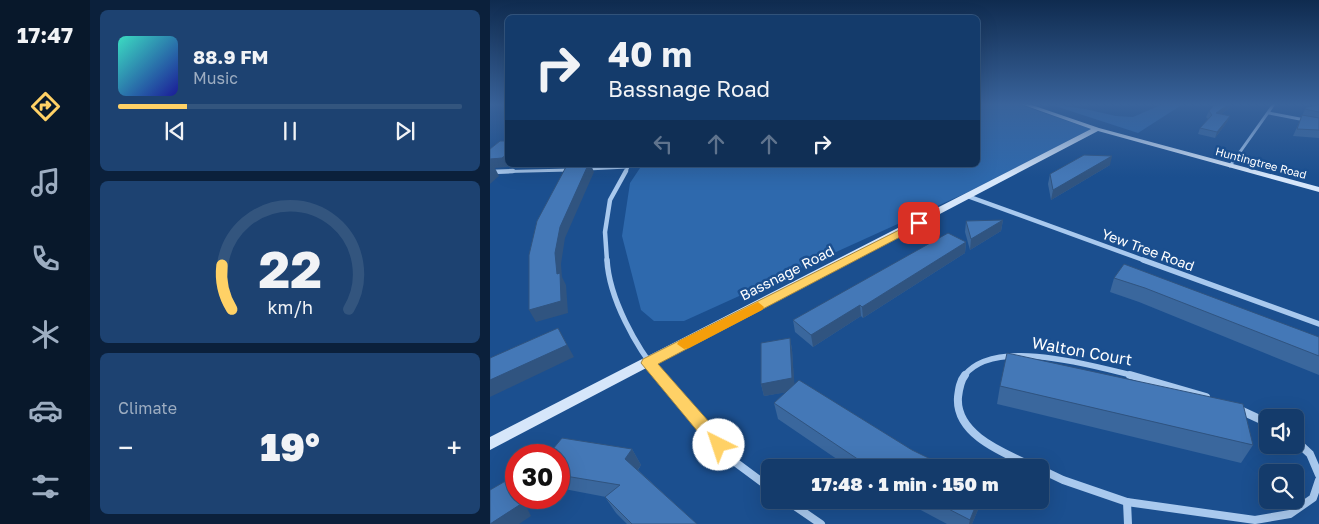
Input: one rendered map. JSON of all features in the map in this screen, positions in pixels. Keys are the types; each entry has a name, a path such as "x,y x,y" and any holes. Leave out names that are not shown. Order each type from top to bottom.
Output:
{"street":[{"path":"1230,166 1258,128"},
{"name":"Huntingtree Road","path":"1098,129 1319,190"},
{"name":"Bassnage Road","path":"490,444 1098,129"},
{"path":"583,169 613,167"},
{"path":"627,167 610,200 605,232 608,277 635,341 648,363 731,458 761,481"},
{"path":"490,172 574,169"},
{"name":"Yew Tree Road","path":"970,197 1319,324"},
{"name":"Walton Court","path":"1020,459 981,438 966,425 957,408 958,388 961,377 974,365 992,359 1018,356 1050,359 1105,368 1162,382 1216,401"},
{"path":"1232,407 1259,419"},
{"path":"1304,448 1310,454 1319,475"},
{"path":"1049,472 1127,502 1255,520 1290,514 1313,498 1319,480"},
{"path":"1127,502 1128,524"},
{"path":"799,509 821,524"}],"shaded area":[{"path":"980,128 1091,129 966,193 684,321 654,321 641,310 622,236 630,183 641,167 980,167"},
{"path":"1124,128 1145,128 1138,133"}],"building":[{"path":"1202,128 1220,128 1217,132"},
{"path":"1319,128 1319,130 1297,129"},
{"path":"500,141 505,141 505,156 502,158 490,159 490,149"},
{"path":"1084,155 1112,156 1053,190 1050,174"},
{"path":"566,167 587,167 560,227 555,253 557,274 560,273 561,301 529,310 529,255 537,221"},
{"path":"1003,220 971,239 966,221"},
{"path":"948,233 966,242 862,307 860,305 811,335 793,320"},
{"path":"1124,264 1319,337 1319,356 1145,288 1114,278"},
{"path":"558,328 567,345 490,380 490,358"},
{"path":"790,338 792,378 761,384 761,343"},
{"path":"1007,353 1243,404 1253,445 1000,386"},
{"path":"799,380 912,450 930,459 858,459 774,403"},
{"path":"562,438 632,449 625,459 697,524 632,524 605,497 620,485 570,477 570,444 557,444"},
{"path":"505,481 505,509 513,509 490,524 490,490"},
{"path":"949,509 974,509 970,520"}],"slow traffic":[{"path":"684,344 758,307"}],"route":[{"path":"719,445 648,363 919,223"}]}
